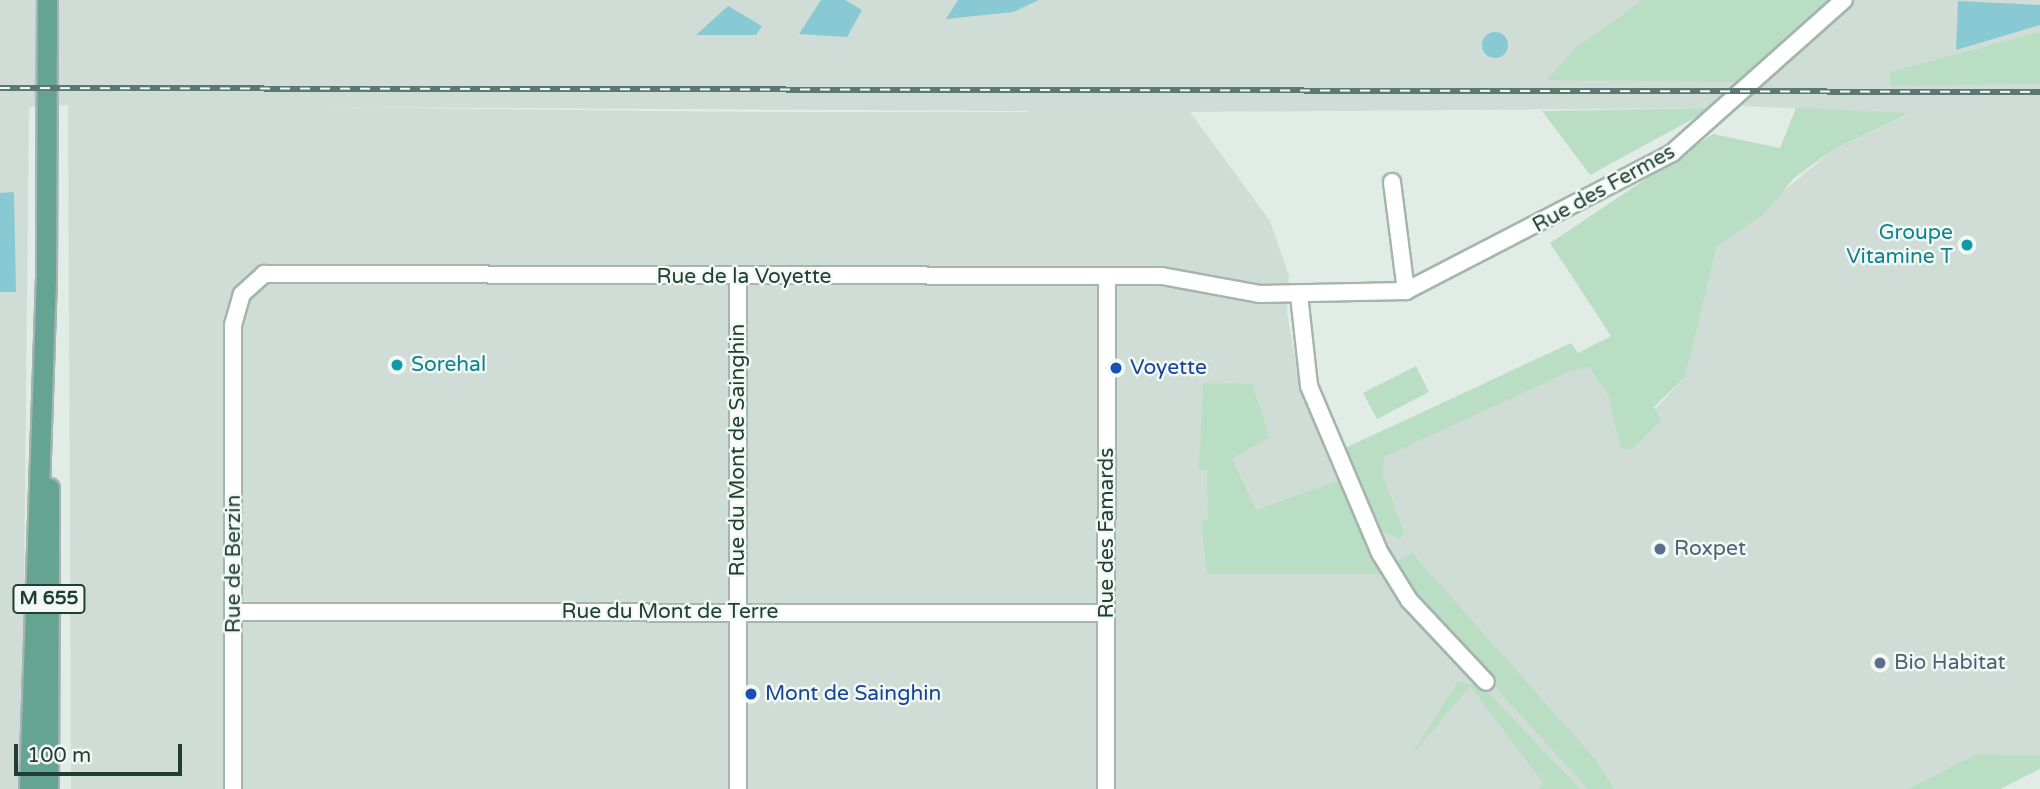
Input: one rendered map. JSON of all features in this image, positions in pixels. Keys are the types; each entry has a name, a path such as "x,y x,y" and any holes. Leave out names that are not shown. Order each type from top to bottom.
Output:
{"main road":[{"name":"M 655","path":"47,0 48,789"},
{"name":"M 655","path":"29,789 46,277"}],"street":[{"name":"Rue des Fermes","path":"1298,295 1406,291 1672,153 1844,0"},
{"path":"1392,182 1406,291"},
{"name":"Rue de la Voyette","path":"233,339 242,294 264,274 284,270 738,278 1171,277 1249,293 1298,295"},
{"name":"Rue des Famards","path":"1106,789 1108,276"},
{"name":"Rue du Mont de Sainghin","path":"738,278 738,789"},
{"path":"1298,295 1309,386 1380,553 1409,600 1486,682"},
{"name":"Rue de Berzin","path":"233,339 233,789"},
{"name":"Rue du Mont de Terre","path":"234,612 1106,613"}],"shaded area":[{"path":"0,0 2040,0 2040,755 1976,754 1907,789 1614,789 1595,760 1588,789 71,789 68,105 29,107 22,789 0,789","holes":["1762,83 1742,106 1909,114 1834,149 1717,246 1685,377 1620,447 1608,395 1578,354 1343,479 1301,390 1287,313 1289,276 1270,221 1190,112 1713,108","319,107 1028,111 1028,112 749,112"]}],"green space":[{"path":"1643,0 1836,0 1742,82 1547,80 1574,49"},
{"path":"2040,32 2040,84 1890,86 1890,72"},
{"path":"1713,108 1590,175 1542,111"},
{"path":"1796,108 1910,113 1834,149 1794,178 1764,214 1717,246 1685,377 1654,407 1661,421 1631,450 1620,447 1608,395 1588,367 1566,373 1384,457 1382,475 1404,531 1400,539 1376,529 1343,449 1571,343 1578,353 1611,336 1550,243 1713,134 1780,148"},
{"path":"1416,366 1429,392 1377,419 1363,393"},
{"path":"1203,383 1252,384 1270,437 1232,459 1256,510 1343,479 1383,574 1207,574 1201,521 1208,519 1207,470 1199,470"},
{"path":"1412,553 1595,759 1614,789 1588,789 1422,607 1395,562"},
{"path":"1458,681 1483,687 1580,789 1539,789 1544,784 1470,686 1409,759"},
{"path":"1976,754 2040,755 2040,769 2000,789 1907,789"}],"water":[{"path":"821,0 845,0 862,10 847,37 799,34"},
{"path":"958,0 1039,0 1013,12 946,19"},
{"path":"1958,1 2040,5 2040,25 1956,50"},
{"path":"728,6 762,26 756,35 696,35"},
{"path":"1495,32 1504,36 1508,45 1504,54 1495,58 1486,54 1482,45 1486,36"},
{"path":"14,192 16,292 0,292 0,193"}],"railway":[{"path":"0,88 2040,92"}],"place":[{"name":"Groupe Vitamine T","path":"1967,245"},
{"name":"Sorehal","path":"397,365"},
{"name":"Voyette","path":"1116,368"},
{"name":"Roxpet","path":"1660,549"},
{"name":"Bio Habitat","path":"1880,663"},
{"name":"Mont de Sainghin","path":"751,694"}]}
